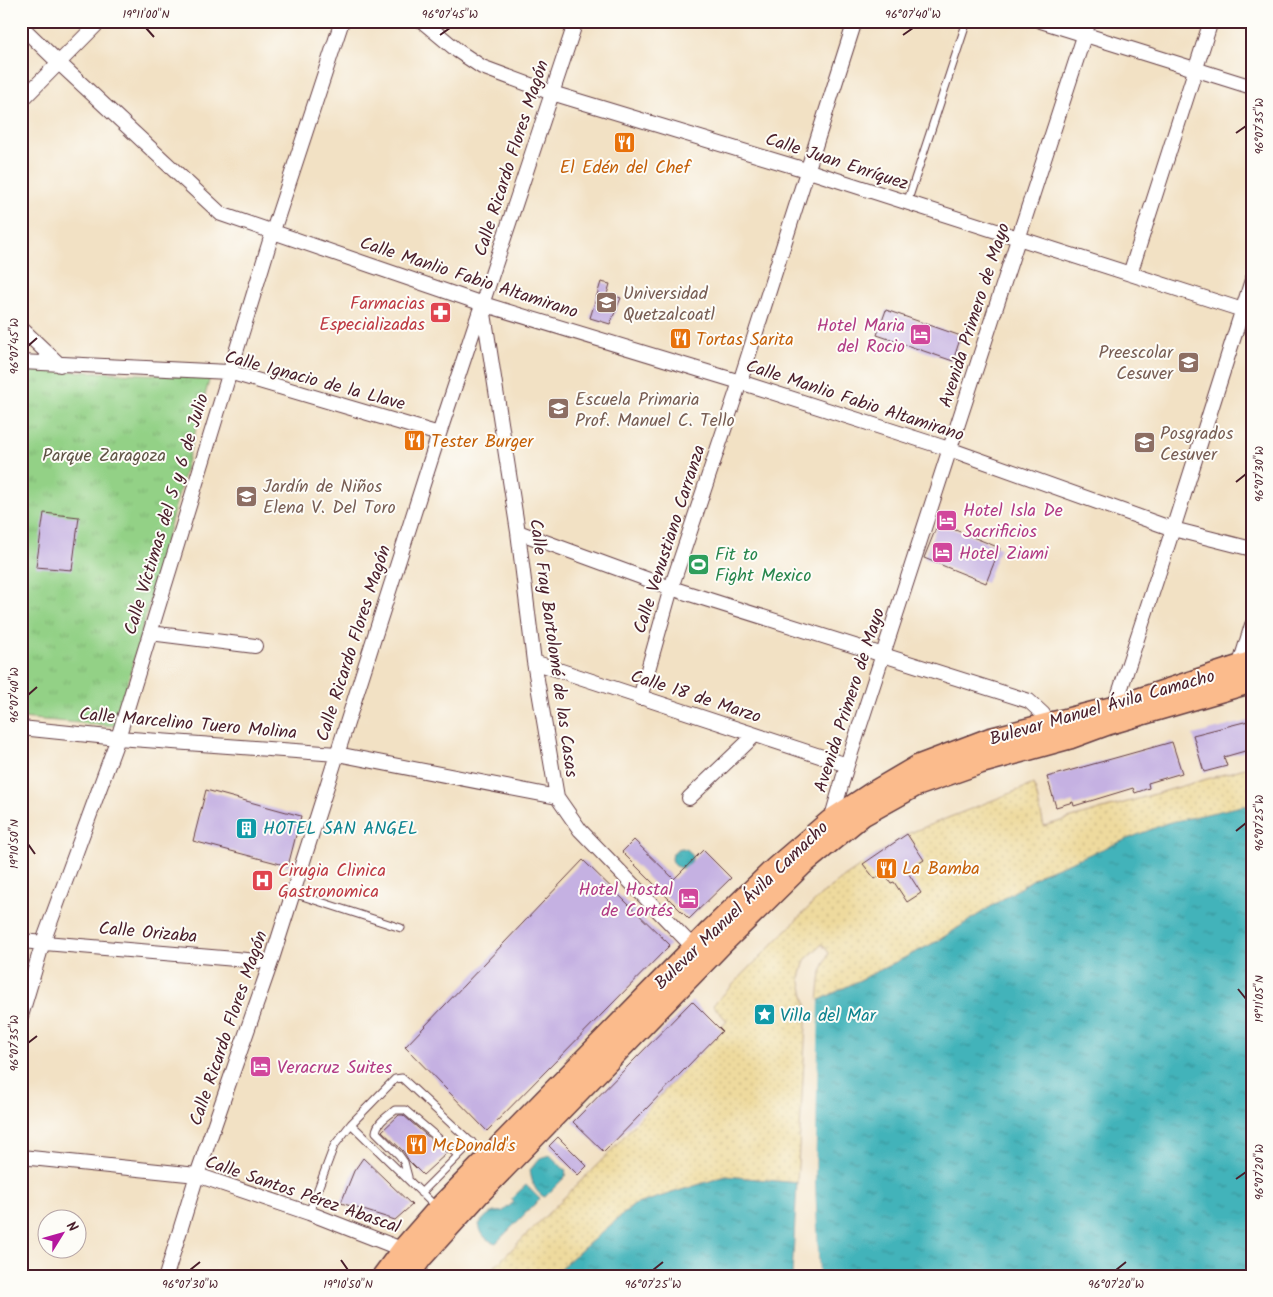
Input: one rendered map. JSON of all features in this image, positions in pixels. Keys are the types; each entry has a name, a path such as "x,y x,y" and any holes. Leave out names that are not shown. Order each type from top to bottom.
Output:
{"main road":[{"name":"Bulevar Manuel Ávila Camacho","path":"408,1276 412,1254 438,1210 694,948 775,868 831,820 872,792 918,766 989,739 1048,724 1111,715 1244,675"},
{"name":"Bulevar Manuel Ávila Camacho","path":"383,1276 412,1254 479,1194 723,943 802,865 863,815 915,786 980,763 1070,738 1111,715"}],"street":[{"path":"21,100 100,21"},
{"name":"Calle Víctimas del 5 y 6 de Julio","path":"21,1016 43,942 118,738 273,231 342,21"},
{"name":"Calle Juan Enríquez","path":"422,21 482,67 552,93 806,170 1247,312"},
{"name":"Calle Ricardo Flores Magón","path":"166,1276 197,1175 271,962 439,434 576,21"},
{"name":"Calle Venustiano Carranza","path":"640,698 671,588 740,382 855,21"},
{"path":"1041,21 1087,28 1252,87"},
{"path":"1130,274 1211,21"},
{"name":"Calle Manlio Fabio Altamirano","path":"21,26 221,214 483,304 740,382 950,449 1173,529 1252,550"},
{"name":"Avenida Primero de Mayo","path":"831,820 847,765 1087,28"},
{"path":"1111,715 1247,312 1252,280"},
{"name":"Calle Fray Bartolomé de las Casas","path":"483,304 518,532 534,662 557,797 580,830 694,948"},
{"path":"21,328 60,365"},
{"name":"Calle Ignacio de la Llave","path":"21,362 229,372 439,434"},
{"path":"518,532 671,588 1029,701 1044,714 1048,724"},
{"path":"1244,675 1252,625"},
{"path":"150,633 255,646"},
{"name":"Calle 18 de Marzo","path":"534,662 847,765"},
{"name":"Calle Marcelino Tuero Molina","path":"21,728 118,738 337,754 557,797"},
{"path":"689,798 755,735"},
{"name":"Calle Orizaba","path":"21,941 271,962"},
{"name":"Calle Santos Pérez Abascal","path":"21,1156 197,1175 309,1213 412,1254"}],"lane":[{"path":"907,202 967,21"},
{"path":"293,893 401,928"},
{"path":"309,1213 334,1146 351,1124 395,1079 402,1078 489,1158"},
{"path":"409,1180 404,1162 376,1132 382,1120 395,1110 405,1110 458,1155"},
{"path":"351,1124 438,1210"},
{"path":"422,1193 472,1142"}],"sand":[{"name":"Villa del Mar","path":"1252,766 1252,806 1242,806 1043,873 936,942 818,1001 821,972 829,953 822,944 805,960 800,978 807,1008 797,1183 726,1176 634,1205 551,1276 518,1276 511,1268 503,1270 502,1276 485,1276 610,1152 727,1021 713,1005 820,896 907,834 1034,784 1044,826"}],"green space":[{"name":"Parque Zaragoza","path":"21,369 210,377 116,726 21,718"}],"water":[{"path":"1242,806 1252,806 1252,1276 819,1276 815,1183 818,1001 936,942 1043,873 1167,823"},
{"path":"682,848 689,851 692,858 689,865 682,868 675,865 672,858 675,851"},
{"path":"550,1155 566,1171 565,1177 545,1197 536,1190 530,1170 540,1158"},
{"path":"726,1176 797,1183 792,1276 551,1276 634,1205"},
{"path":"526,1185 540,1199 496,1243 486,1239 482,1234 479,1224 486,1216 502,1212 514,1202 511,1199"}],"pier":[{"path":"819,998 815,1183 819,1276 816,1276 813,1183 816,1001"}],"building":[{"name":"Universidad Quetzalcoatl","path":"601,282 610,284 607,294 621,298 610,324 590,318"},
{"path":"886,310 961,336 953,361 877,335"},
{"path":"44,513 79,517 72,570 36,567"},
{"path":"938,523 1000,548 986,583 924,558"},
{"path":"1252,720 1252,749 1224,757 1227,766 1204,772 1193,735"},
{"path":"1172,742 1182,773 1148,783 1149,788 1135,793 1133,788 1074,806 1073,802 1056,807 1047,777"},
{"name":"HOTEL SAN ANGEL","path":"206,790 301,816 288,866 193,841"},
{"path":"907,834 924,860 907,871 921,893 907,902 894,882 891,883 884,873 875,879 863,864"},
{"name":"Hotel Hostal de Cortés","path":"634,840 674,879 703,850 731,878 689,919 622,852"},
{"path":"583,860 670,945 487,1131 405,1047"},
{"path":"692,1001 722,1031 604,1152 573,1122"},
{"name":"McDonald's","path":"399,1115 403,1115 447,1153 423,1175 409,1161 403,1151 382,1131"},
{"path":"558,1137 587,1166 578,1175 549,1146"},
{"path":"363,1158 412,1205 395,1220 341,1203 354,1171"}],"place":[{"name":"El Edén del Chef","path":"625,142"},
{"name":"Universidad Quetzalcoatl","path":"607,303"},
{"name":"Farmacias Especializadas","path":"441,313"},
{"name":"Hotel Maria del Rocio","path":"921,335"},
{"name":"Tortas Sarita","path":"680,339"},
{"name":"Preescolar Cesuver","path":"1189,362"},
{"name":"Escuela Primaria Prof. Manuel C. Tello","path":"559,409"},
{"name":"Tester Burger","path":"415,441"},
{"name":"Posgrados Cesuver","path":"1144,443"},
{"name":"Jardín de Niños Elena V. Del Toro","path":"247,496"},
{"name":"Hotel Isla De Sacrificios","path":"947,520"},
{"name":"Hotel Ziami","path":"943,553"},
{"name":"Fit to Fight Mexico","path":"699,564"},
{"name":"HOTEL SAN ANGEL","path":"247,828"},
{"name":"La Bamba","path":"886,868"},
{"name":"Cirugia Clinica Gastronomica","path":"262,880"},
{"name":"Hotel Hostal de Cortés","path":"689,899"},
{"name":"Villa del Mar","path":"764,1015"},
{"name":"Veracruz Suites","path":"261,1067"},
{"name":"McDonald's","path":"416,1145"}]}
